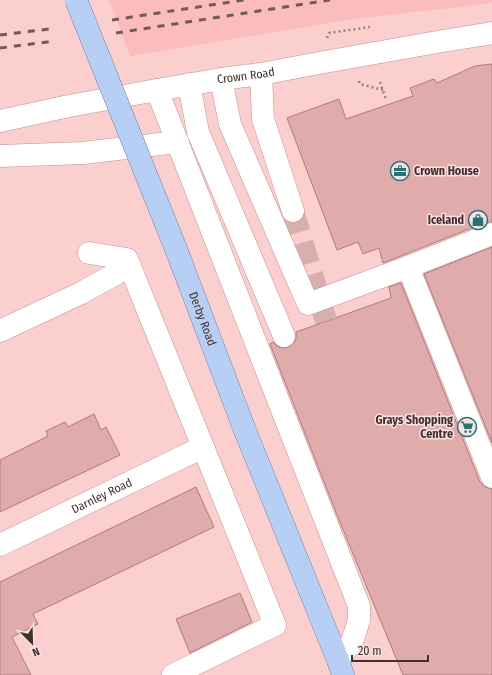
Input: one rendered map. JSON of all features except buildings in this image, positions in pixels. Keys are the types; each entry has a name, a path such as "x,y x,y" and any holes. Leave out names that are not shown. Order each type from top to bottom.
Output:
{"main road":[{"name":"Derby Road","path":"76,0 176,249 244,428 342,670"}],"street":[{"path":"443,40 464,27 492,22"},
{"name":"Crown Road","path":"0,121 69,106 189,84 261,74 443,40 492,33"},
{"path":"261,74 263,119 293,211"},
{"path":"221,80 230,124 308,304 492,234"},
{"path":"189,84 198,132 284,336"},
{"path":"157,90 359,606 359,620 342,670"},
{"path":"0,156 83,153 178,142"},
{"path":"89,253 127,259 162,364 203,447 275,625 173,675"},
{"path":"0,331 81,293 130,266"},
{"path":"408,267 492,477"},
{"name":"Darnley Road","path":"0,545 203,447"}],"path":[{"path":"380,82 386,100"}],"shaded area":[{"path":"109,0 492,0 492,3 347,20 130,56"}],"tunnel":[{"path":"293,211 326,321"}],"railway":[{"path":"112,20 244,0"},
{"path":"116,33 330,0"},
{"path":"0,35 49,29"},
{"path":"0,48 55,41"}],"place":[{"name":"Crown House","path":"400,171"},
{"name":"Iceland","path":"478,220"},
{"name":"Grays Shopping Centre","path":"467,427"}]}
